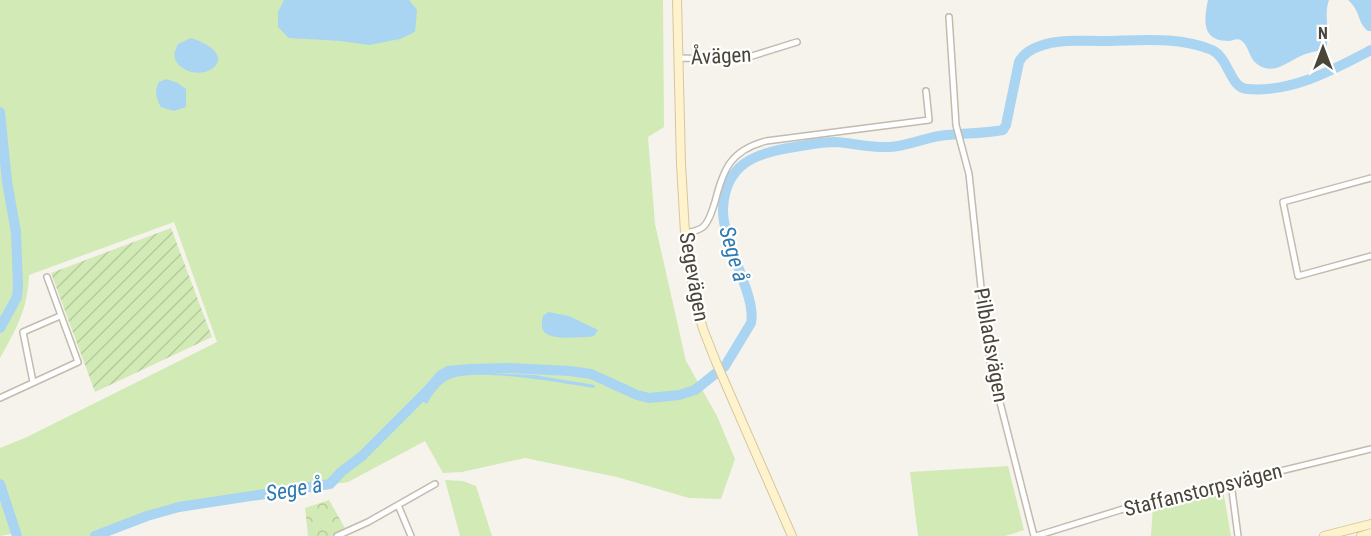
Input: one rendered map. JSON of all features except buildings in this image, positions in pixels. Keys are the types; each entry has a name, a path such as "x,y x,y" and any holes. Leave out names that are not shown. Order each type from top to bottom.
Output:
{"street":[{"name":"Segevägen","path":"677,0 685,233 695,299 703,329 720,372 792,536"},
{"name":"Pilbladsvägen","path":"950,17 956,125 969,174 991,367 1035,536"},
{"name":"Åvägen","path":"679,58 715,59 752,56 797,42"},
{"path":"685,233 700,229 707,222 726,167 746,147 766,141 929,120 926,91"},
{"path":"1371,178 1283,202 1298,276 1371,256"},
{"path":"0,398 78,362 47,277"},
{"path":"33,382 23,332 60,316"},
{"name":"Staffanstorpsvägen","path":"1035,536 1111,513 1371,449"},
{"path":"1231,483 1238,536"},
{"path":"337,536 435,484"},
{"path":"398,505 411,536"},
{"path":"1324,536 1371,524"},
{"path":"1361,536 1371,534"}],"green space":[{"path":"0,0 663,0 664,127 648,137 655,224 686,361 717,416 735,459 721,499 689,498 617,477 525,458 462,472 443,473 425,441 348,482 179,507 147,516 95,536 17,536 16,533 0,536 0,448 27,437 217,342 174,222 29,275 20,318 0,358"},
{"path":"171,228 212,337 95,392 51,273"},
{"path":"1008,466 1024,530 1005,536 918,536 910,472"},
{"path":"445,480 463,481 476,486 492,536 460,536"},
{"path":"1223,490 1231,536 1151,536 1153,505"},
{"path":"329,500 346,530 331,536 308,536 305,508"}],"water":[{"path":"284,0 409,0 417,10 415,32 400,39 369,45 289,38 278,27 278,12"},
{"path":"1208,0 1329,0 1326,48 1302,55 1277,68 1264,68 1254,62 1242,41 1238,39 1219,40 1209,33 1205,21"},
{"path":"1348,0 1371,0 1371,31 1368,31 1362,24 1355,8"},
{"path":"191,38 208,46 216,53 218,61 215,67 198,73 188,71 179,65 175,60 175,50 178,44"},
{"path":"166,79 186,89 186,107 174,111 161,107 156,88 159,82"},
{"path":"548,312 569,316 598,330 594,336 589,337 551,336 542,327 543,316"},
{"path":"460,372 534,375 595,385 594,388 522,377 465,375 444,382 427,404 422,401 442,378"}],"waterway":[{"name":"Sege å","path":"95,536 147,516 179,507 330,484 362,456 441,375 448,371 507,368 570,371 591,374 637,395 649,398 679,395 695,390 725,366 751,323 745,284 724,223 725,194 729,181 736,171 755,157 814,144 835,142 890,147 939,136 1003,130 1019,62 1025,54 1037,47 1069,41 1185,42 1199,45 1218,54 1237,84 1247,89 1296,84 1371,50"},
{"name":"Sege å","path":"0,112 7,182 16,232 18,286 17,297 0,328"},
{"name":"Sege å","path":"0,484 17,536"}]}
